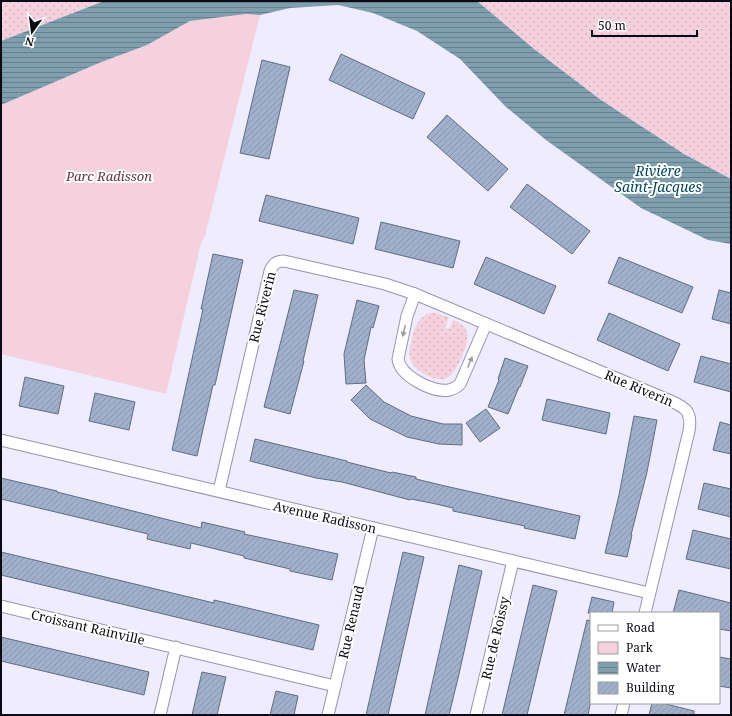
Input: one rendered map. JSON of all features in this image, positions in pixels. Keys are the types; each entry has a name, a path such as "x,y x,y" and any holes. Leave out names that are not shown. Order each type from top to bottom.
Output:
{"street":[{"name":"Rue Riverin","path":"219,491 272,266 279,261 284,261 378,282 415,294 671,401 684,408 690,419 689,431 645,612"},
{"path":"415,294 407,316 398,363 403,371 420,383 432,388 445,390 453,389 460,384 486,324"},
{"name":"Avenue Radisson","path":"1,440 649,594"},
{"name":"Rue Renaud","path":"328,715 373,528"},
{"name":"Rue de Roissy","path":"476,715 513,561"},
{"name":"Croissant Rainville","path":"1,606 335,686"},
{"path":"160,715 176,648"},
{"path":"621,715 624,704"}],"green space":[{"path":"1,1 104,1 1,41"},
{"path":"477,1 731,1 731,179 684,154 601,100 534,49"},
{"name":"Parc Radisson","path":"246,14 260,15 205,236 201,243 166,394 1,354 1,105 99,63 147,45 190,21"},
{"path":"429,313 449,317 445,328 449,329 453,320 462,324 467,332 467,343 459,364 447,378 437,379 426,375 417,369 411,361 411,343 416,325 421,318"}],"water":[{"name":"Rivière Saint-Jacques","path":"104,1 477,1 534,49 601,100 684,154 731,179 731,244 708,240 641,208 546,140 505,106 460,59 417,31 373,13 338,5 290,8 260,15 246,14 190,21 147,45 99,63 1,105 1,41"}],"building":[{"path":"341,54 425,93 413,119 329,80"},
{"path":"262,60 290,67 269,159 240,153"},
{"path":"447,115 508,169 488,191 427,137"},
{"path":"527,184 590,231 572,254 510,207"},
{"path":"266,195 359,218 353,244 259,221"},
{"path":"381,222 460,241 453,268 375,249"},
{"path":"213,254 243,260 215,385 213,385 197,456 172,450 203,309 201,309"},
{"path":"486,257 556,286 544,314 474,284"},
{"path":"619,257 693,287 682,313 608,283"},
{"path":"294,290 318,295 304,361 290,414 264,407"},
{"path":"719,290 731,293 731,324 712,319"},
{"path":"357,300 379,306 373,328 371,327 364,360 366,383 346,384 344,354"},
{"path":"609,313 680,344 668,371 597,340"},
{"path":"701,356 731,364 731,392 694,382"},
{"path":"505,358 528,366 508,414 488,407 499,380 498,379"},
{"path":"25,377 64,386 58,414 19,406"},
{"path":"366,385 384,402 411,416 443,424 462,424 462,445 439,444 407,437 370,419 351,400"},
{"path":"95,393 135,402 129,430 89,421"},
{"path":"547,399 610,413 606,434 542,420"},
{"path":"486,409 500,428 480,442 466,423"},
{"path":"634,416 657,420 647,472 627,557 605,553 619,495"},
{"path":"720,422 731,425 731,454 713,450"},
{"path":"255,439 391,473 416,477 416,479 445,486 580,516 575,539 524,528 525,526 453,511 453,508 410,500 342,482 316,478 250,461"},
{"path":"1,478 201,528 202,522 245,532 244,534 338,554 332,580 290,571 290,569 191,543 190,549 147,539 148,534 1,499"},
{"path":"704,483 731,489 731,517 698,509"},
{"path":"693,530 731,539 731,569 686,559"},
{"path":"1,552 214,603 214,600 319,625 313,650 1,575"},
{"path":"403,552 424,557 388,715 366,715"},
{"path":"459,565 482,571 459,674 449,715 425,715"},
{"path":"533,585 557,591 527,715 502,715"},
{"path":"679,590 731,603 731,631 720,629 720,612 673,612"},
{"path":"592,597 614,602 612,612 588,613"},
{"path":"587,620 590,621 590,705 588,715 564,715"},
{"path":"1,637 149,672 144,695 1,661"},
{"path":"720,657 731,659 731,688 720,686"},
{"path":"202,672 226,677 217,715 192,715"},
{"path":"276,691 298,696 294,715 270,715"},
{"path":"652,704 666,704 694,711 694,715 649,715"}]}
